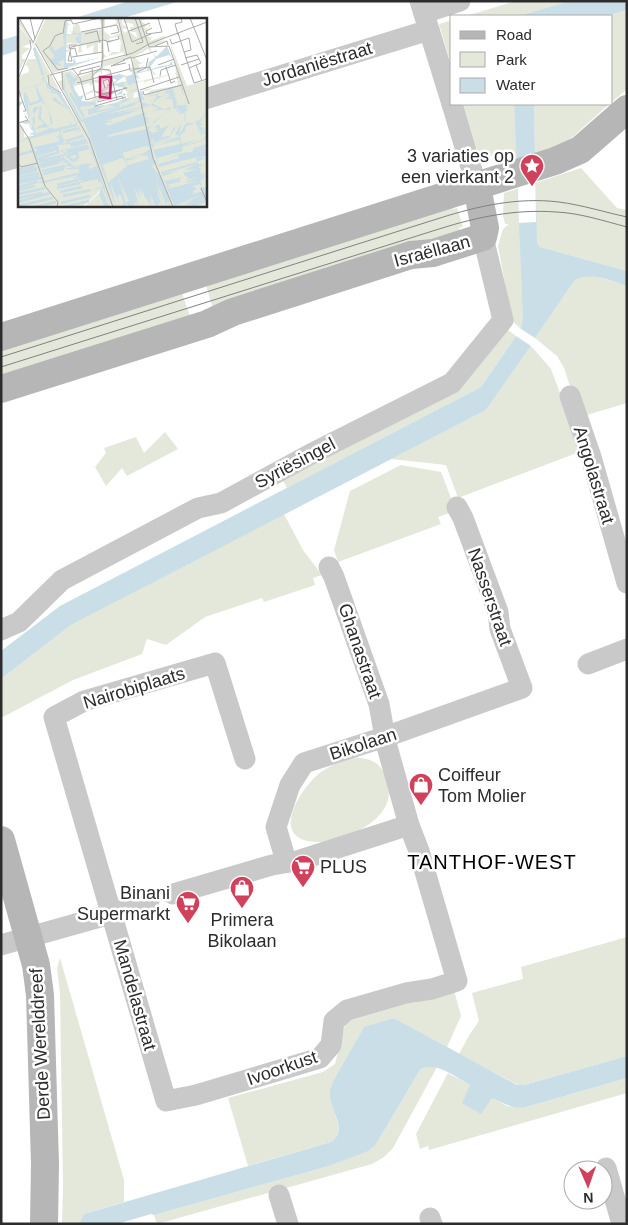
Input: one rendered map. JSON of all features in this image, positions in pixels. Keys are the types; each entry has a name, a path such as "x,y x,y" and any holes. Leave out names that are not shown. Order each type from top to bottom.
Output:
{"street":[{"name":"Jordaniëstraat","path":"206,99 460,1"},
{"path":"424,15 450,98"},
{"path":"452,105 477,187"},
{"path":"1,337 540,166 580,150 627,109"},
{"path":"1,162 18,157"},
{"name":"Israëllaan","path":"1,390 207,324 233,312 411,255 433,253 483,238 485,228 477,187"},
{"name":"Syriësingel","path":"1,630 18,622 62,580 198,508 221,503 309,455 452,383 502,320 483,238"},
{"name":"Angolastraat","path":"570,396 591,457 627,583"},
{"name":"Nasserstraat","path":"457,507 463,518 498,612 500,629 522,688"},
{"name":"Ghanastraat","path":"328,567 334,577 379,704 385,737 457,981"},
{"path":"588,664 627,649"},
{"name":"Nairobiplaats","path":"54,717 84,702 215,663 245,759"},
{"name":"Bikolaan","path":"286,862 276,827 290,785 304,763 385,737 522,688"},
{"name":"Mandelastraat","path":"54,717 166,1101"},
{"path":"173,894 297,860 410,825"},
{"name":"Derde Werelddreef","path":"1,840 36,965 40,995 45,1164 44,1224"},
{"path":"1,945 111,914 149,901"},
{"name":"Ivoorkust","path":"166,1101 196,1095 320,1058 331,1045 334,1021 347,1010 406,992 432,989 457,981"},
{"path":"613,1192 622,1224"},
{"path":"279,1195 288,1224"}],"green space":[{"path":"516,1 570,1 521,15 469,15"},
{"path":"627,10 627,89 613,101 613,15 610,15"},
{"path":"450,21 450,61 439,24"},
{"path":"463,105 514,105 517,160 508,163 507,159 499,161 497,154 480,159"},
{"path":"534,105 608,105 567,142 535,154"},
{"path":"581,168 617,208 627,210 627,271 540,247 537,243 521,329 512,321 498,246 503,229 509,224 505,224 503,215 504,193"},
{"path":"452,204 453,209 457,208 463,227 459,228 462,235 213,309 206,285"},
{"path":"582,276 596,276 627,286 627,403 580,417 564,368 557,356 535,338 575,280"},
{"path":"182,293 190,316 1,376 1,350"},
{"path":"508,330 516,336 481,387 287,488 282,479 458,389"},
{"path":"531,346 551,369 582,451 458,498 446,465 391,459 486,410"},
{"path":"165,432 178,449 127,476 122,468 106,486 95,467 106,453 104,448 136,437 144,453"},
{"path":"401,465 441,472 456,511 438,517 441,524 338,562 334,550 350,491"},
{"path":"284,514 303,550 322,575 313,578 315,585 264,602 262,598 205,617 166,645 147,639 142,654 73,680 1,718 1,679 71,625"},
{"path":"352,757 371,760 380,766 386,777 389,791 384,809 379,816 365,827 339,839 322,842 306,841 296,836 291,828 291,818 294,807 307,786 324,770"},
{"path":"627,937 627,1056 520,1086 459,1054 479,1021 472,993 523,979 521,967"},
{"path":"60,958 124,1180 124,1202 84,1214 79,1224 62,1224 60,994 57,968"},
{"path":"454,990 461,1016 447,1047 394,1018 364,1028 340,1069 331,1093 338,1125 336,1137 331,1142 248,1166 228,1098 323,1072 335,1064 347,1016 403,999 413,1003"},
{"path":"427,1066 437,1067 393,1148 384,1157 372,1164 157,1224 154,1215 329,1166 371,1149 375,1146 420,1070"},
{"path":"448,1073 507,1106 523,1108 627,1078 627,1093 429,1150 428,1146 420,1149 416,1134"}],"water":[{"path":"129,1 180,1 123,18 75,18"},
{"path":"570,1 627,1 627,10 610,15 521,15"},
{"path":"18,35 18,50 1,56 1,40"},
{"path":"514,105 534,105 537,243 540,247 627,271 627,286 588,276 575,280 535,338 521,329 523,317"},
{"path":"516,336 531,346 486,410 71,625 1,679 1,651 60,606 481,387"},
{"path":"394,1018 517,1085 524,1085 627,1056 627,1078 523,1108 511,1106 492,1098 481,1114 462,1103 470,1085 439,1068 426,1067 420,1070 375,1146 368,1151 329,1166 154,1215 151,1214 117,1224 79,1224 84,1214 331,1142 336,1137 338,1131 337,1119 330,1099 334,1080 364,1027"}],"pier":[{"path":"535,154 536,222 519,223 517,160"}],"tram line":[{"path":"1,357 440,218 484,206 528,201 559,202 627,217"},
{"path":"1,367 468,221 511,213 541,211 583,216 627,227"}],"place":[{"name":"3 variaties op een vierkant 2","path":"532,187"},
{"name":"Coiffeur Tom Molier","path":"421,806"},
{"name":"PLUS","path":"303,888"},
{"name":"Primera Bikolaan","path":"242,909"},
{"name":"Binani Supermarkt","path":"188,924"}],"district":[{"name":"TANTHOF-WEST","path":"492,862"}]}
